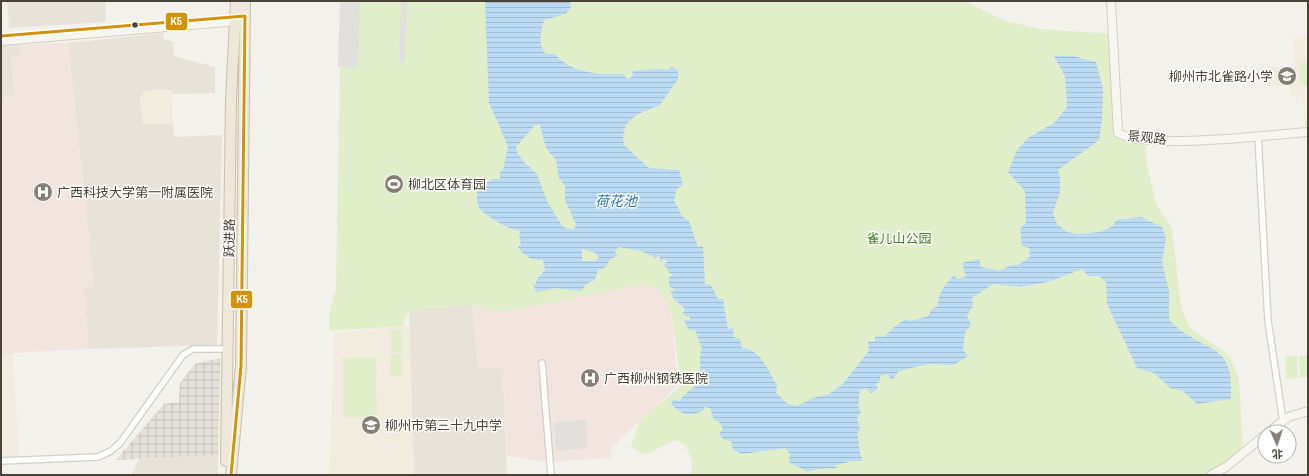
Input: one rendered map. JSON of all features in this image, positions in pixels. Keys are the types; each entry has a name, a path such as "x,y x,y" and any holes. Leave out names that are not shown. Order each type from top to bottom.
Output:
{"highway":[{"name":"跃进路","path":"231,475 241,366 240,18 236,1"},
{"name":"跃进路","path":"226,475 231,99 240,18 245,1"}],"main road":[{"name":"景观路","path":"1111,1 1118,133 1126,138 1153,140 1258,136 1308,132"},
{"path":"1,36 240,18"},
{"path":"1,40 240,18"},
{"path":"1279,424 1288,417 1308,411"},
{"path":"1211,475 1226,467 1257,442"}],"street":[{"path":"1258,136 1268,321 1283,421"},
{"path":"1,461 98,457 111,451 120,443 183,355 193,349 227,349"},
{"path":"542,363 551,475"}],"shaded area":[{"path":"7,1 105,1 106,22 9,28"},
{"path":"340,1 407,1 405,62 399,62 401,3 360,2 358,68 338,67"},
{"path":"163,33 164,39 173,42 174,56 215,67 215,93 173,94 172,90 147,91 140,97 143,124 173,123 174,137 222,135 217,345 89,349 84,289 94,285 68,43"},
{"name":"柳州市北雀路小学","path":"1308,36 1308,128 1305,128 1303,96 1290,96 1290,85 1267,86 1267,67 1295,66 1293,38"},
{"name":"广西科技大学第一附属医院","path":"68,43 94,285 84,290 89,349 13,353 1,356 1,98 15,96 11,56 21,55 18,44"},
{"path":"18,44 21,55 11,56 15,96 1,98 1,45"},
{"path":"172,90 173,123 143,124 140,97 147,91"},
{"name":"广西柳州钢铁医院","path":"645,284 659,289 671,311 678,385 612,447 611,458 547,462 507,456 503,371 499,368 483,368 478,364 472,304 493,311 518,309"},
{"path":"472,304 478,364 483,368 499,368 503,371 507,475 414,475 409,311"},
{"name":"柳州市第三十九中学","path":"409,326 414,475 329,475 334,333"},
{"path":"13,353 19,456 1,457 1,356"},
{"path":"220,358 218,455 116,460 164,404 179,402 180,383 195,364"},
{"path":"586,420 588,448 556,451 554,422"},
{"path":"218,455 218,475 131,475 139,459"}],"green space":[{"name":"雀儿山公园","path":"341,1 969,1 970,4 1006,21 1040,29 1113,34 1118,133 1145,139 1147,166 1157,206 1172,227 1181,308 1190,328 1230,356 1239,380 1243,449 1223,465 1206,475 691,475 692,462 686,446 675,440 645,455 631,447 640,420 681,386 671,311 659,289 645,284 518,309 493,311 472,304 409,311 402,326 329,331 329,314 336,289"},
{"path":"1308,62 1308,85 1301,85 1300,63"},
{"path":"391,330 402,330 402,352 391,352"},
{"path":"391,354 402,354 402,376 390,376"},
{"path":"1308,355 1308,377 1300,378 1299,356"},
{"path":"1285,356 1297,356 1298,378 1286,379"},
{"path":"376,357 377,417 343,417 343,358"}],"water":[{"name":"荷花池","path":"485,1 570,1 571,7 566,14 544,20 541,34 541,47 546,54 555,54 568,65 577,69 586,72 623,74 627,79 632,77 633,71 659,69 668,70 672,67 678,70 678,79 660,105 638,114 626,124 623,136 624,145 649,168 679,170 683,185 677,189 674,200 682,216 689,221 698,247 703,246 705,284 711,285 718,299 723,299 728,329 734,328 733,337 740,339 742,348 749,349 759,356 777,385 776,393 788,404 797,406 813,398 829,394 842,385 869,351 868,342 875,341 875,336 884,337 905,319 911,321 928,316 932,309 938,306 939,297 948,281 955,275 956,279 966,277 962,263 979,259 981,267 1000,271 1011,265 1018,265 1030,257 1029,248 1022,246 1020,229 1026,223 1025,191 1008,172 1017,150 1028,138 1054,123 1067,107 1065,76 1054,56 1073,56 1096,62 1103,89 1102,121 1099,140 1058,170 1060,178 1060,192 1053,213 1057,224 1067,232 1078,234 1100,232 1113,226 1116,220 1141,217 1162,227 1166,238 1162,262 1169,291 1169,319 1175,326 1219,354 1224,359 1230,374 1231,399 1197,404 1183,391 1170,388 1154,373 1137,368 1107,304 1106,282 1099,276 1088,276 1082,269 1048,282 1020,287 993,284 972,298 973,305 967,316 971,325 965,333 963,350 968,356 954,365 928,364 899,371 892,380 887,374 880,376 880,381 876,384 878,389 871,393 866,388 860,390 858,406 861,412 857,418 860,429 857,433 860,454 863,461 852,461 833,466 838,468 817,469 808,472 789,462 790,454 785,448 742,454 733,450 731,441 727,441 720,436 719,434 723,429 719,422 714,420 710,408 704,407 704,410 694,414 686,414 679,411 671,404 673,400 680,401 684,395 696,385 700,373 700,357 702,349 695,330 689,330 684,320 690,320 690,317 683,313 685,309 673,298 671,292 675,290 669,286 669,278 673,274 668,272 667,268 663,265 668,261 663,259 660,262 659,254 656,258 641,251 618,247 615,253 618,256 610,259 606,267 598,270 595,280 586,284 581,291 556,288 536,292 533,284 536,284 536,280 545,270 543,260 531,259 526,256 518,247 521,244 519,236 521,231 517,231 506,226 483,212 480,209 477,200 477,190 492,179 500,179 500,172 503,170 508,146 489,103","holes":["535,125 540,125 546,148 556,160 559,178 565,186 565,200 576,224 574,230 563,227 548,203 537,174 518,154 516,147","582,249 596,253 599,258 595,261 582,261"]}],"transit line":[{"name":"K5","path":"1,36 245,16 241,366 231,475"}],"place":[{"name":"柳州市北雀路小学","path":"1287,76"},
{"name":"柳北区体育园","path":"394,184"},
{"name":"广西科技大学第一附属医院","path":"43,192"},
{"name":"广西柳州钢铁医院","path":"590,378"},
{"name":"柳州市第三十九中学","path":"371,425"}]}
